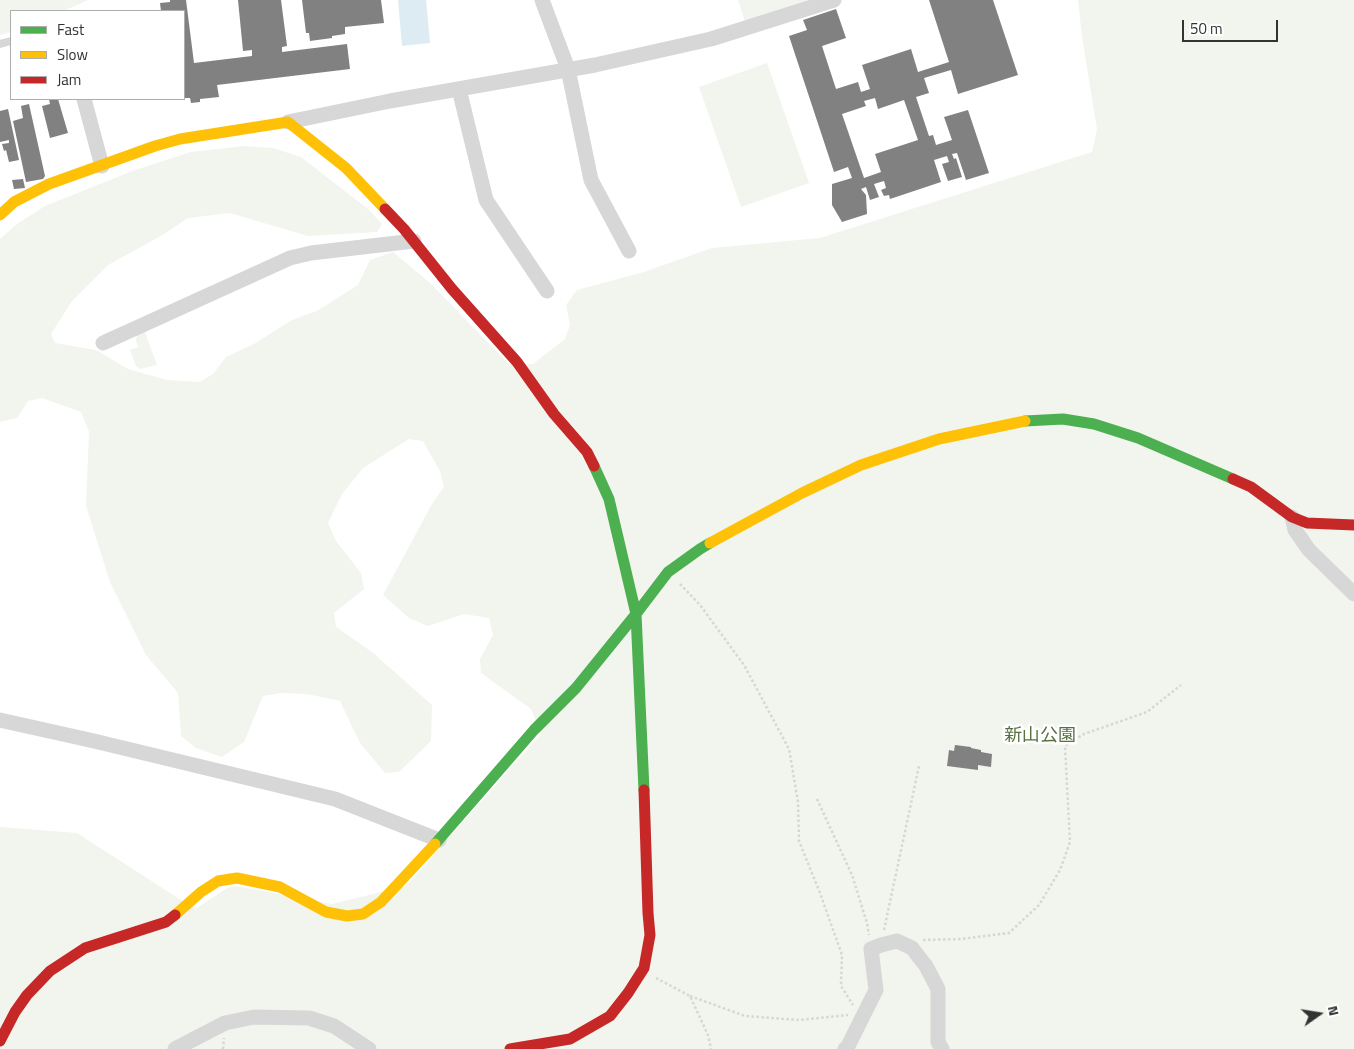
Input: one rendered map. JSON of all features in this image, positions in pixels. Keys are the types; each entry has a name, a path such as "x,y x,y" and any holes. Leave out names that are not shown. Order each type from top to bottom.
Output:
{"street":[{"path":"542,0 568,69 591,180 629,250"},
{"path":"0,215 14,202 49,184 155,146 180,139 288,122 390,101 568,69 711,39 834,0"},
{"path":"458,89 486,200 547,291"},
{"path":"84,100 102,166"},
{"path":"288,122 346,168 404,229 452,289 517,362 554,414 587,452 609,499 636,614 650,935 644,968 610,1016 570,1039 510,1049"},
{"path":"103,343 290,258 311,252 414,241"},
{"path":"0,1041 15,1012 27,995 50,971 86,948 166,922 201,892 218,882 237,878 280,887 326,912 348,916 363,914 382,902 439,840 534,730 576,688 668,572 700,549 802,493 861,466 939,439 1024,421 1063,419 1094,424 1138,438 1251,487 1292,517 1307,524 1354,525"},
{"path":"1292,517 1295,530 1309,550 1354,594"},
{"path":"0,720 335,799 439,840"},
{"path":"845,1049 861,1014 876,990 876,947 897,941 912,948 926,966 938,989 938,1042 942,1049"},
{"path":"175,1049 225,1023 254,1017 309,1018 334,1026 369,1049"}],"path":[{"path":"668,572 700,605 744,665 789,749 798,802 799,841 842,956 841,986 861,1014"},
{"path":"897,941 961,939 1009,933 1039,905 1060,870 1070,842 1065,746 1084,734 1147,712 1181,685"},
{"path":"876,947 919,766"},
{"path":"817,799 852,875 876,947"},
{"path":"644,968 658,979 690,996 745,1016 799,1020 861,1014"},
{"path":"690,996 708,1035 711,1049"}],"green space":[{"path":"0,0 88,0 66,10 10,10 10,32 0,35"},
{"path":"738,0 834,0 747,28"},
{"name":"新山公園","path":"1078,0 1354,0 1354,1049 0,1049 0,827 77,833 195,909 227,888 236,886 332,904 406,886 541,734 531,709 481,673 480,659 493,635 489,618 464,614 428,626 409,618 383,595 432,504 444,487 440,471 423,441 409,439 363,468 342,494 328,523 336,541 361,573 364,589 334,613 336,627 372,652 432,705 431,741 399,772 385,773 360,743 340,701 307,694 281,693 263,696 244,742 222,757 196,748 181,736 178,693 146,655 110,582 86,506 89,432 81,412 42,398 28,401 17,418 0,422 0,239 17,224 45,206 135,170 191,152 244,146 273,148 301,157 368,209 382,224 377,232 308,236 230,213 188,218 161,236 108,265 72,301 51,334 55,343 96,350 128,369 167,380 200,382 213,374 226,357 254,344 292,320 317,311 358,285 370,260 393,252 429,282 509,364 533,364 565,339 570,325 566,305 577,290 644,272 712,248 820,238 1092,152 1097,129"},
{"path":"767,63 809,183 741,207 699,87"},
{"path":"144,330 157,365 140,369 136,366 130,350 138,347 137,334"}],"shaded area":[{"path":"398,0 426,0 430,43 402,46"}],"building":[{"path":"170,0 186,0 194,63 252,56 252,50 243,51 238,0 281,0 287,46 282,47 282,52 347,44 350,69 217,85 219,97 200,99 200,102 191,103 190,98 185,98 185,10 161,10 160,3 170,2"},
{"path":"302,0 381,0 384,23 345,27 345,34 310,41 309,33 306,33"},
{"path":"929,0 993,0 1018,75 958,94 951,70 924,78 929,93 916,97 929,136 933,135 936,145 952,140 944,117 968,110 989,173 966,180 957,153 952,154 954,159 956,158 962,177 948,181 942,164 949,162 947,156 934,160 941,182 890,199 889,195 884,196 881,190 886,188 884,181 874,184 879,197 870,200 866,187 861,189 866,195 867,214 842,222 832,205 832,184 852,178 848,167 834,172 789,36 807,30 803,20 836,9 846,38 822,46 836,89 858,82 861,92 870,89 862,65 911,49 918,72 949,62","holes":["875,98 878,109 904,100 918,140 875,154 881,172 864,178 842,114 866,106 864,101"]},
{"path":"49,100 58,100 68,133 50,138 42,106 50,104"},
{"path":"29,104 45,176 43,179 26,182 13,121 23,118 21,106"},
{"path":"8,109 19,160 9,162 6,150 4,151 2,144 9,143 9,140 0,142 0,111"},
{"path":"23,179 25,188 14,189 12,180"},
{"path":"955,745 971,747 981,750 981,752 992,754 991,767 978,765 978,770 947,766 949,750 954,751"}],"traffic: fast":[{"path":"1025,421 1063,419 1094,424 1138,438 1233,479"},
{"path":"594,466 609,499 636,614 644,790"},
{"path":"435,844 534,730 576,688 668,572 710,543"}],"traffic: slow":[{"path":"0,215 14,202 49,184 155,146 180,139 288,122 346,168 385,209"},
{"path":"710,543 802,493 861,465 939,439 1025,421"},
{"path":"175,915 201,892 218,881 237,878 280,887 326,912 347,916 363,914 381,902 435,844"}],"traffic: jam":[{"path":"385,209 404,229 452,289 517,362 554,414 587,452 594,466"},
{"path":"1233,479 1251,487 1292,517 1307,523 1354,525"},
{"path":"510,1049 570,1039 610,1016 644,968 650,935 644,790"},
{"path":"0,1041 15,1012 27,995 50,971 85,948 166,922 175,915"}]}
